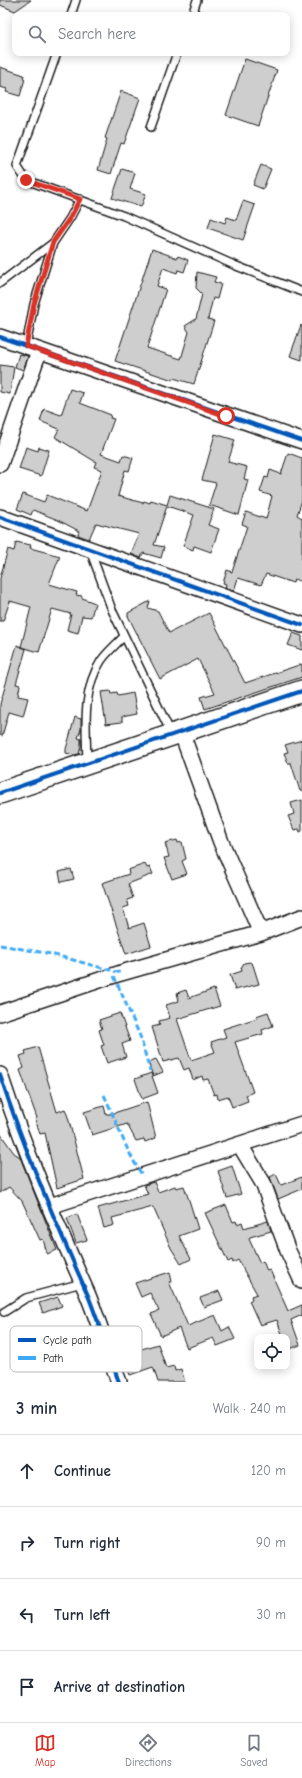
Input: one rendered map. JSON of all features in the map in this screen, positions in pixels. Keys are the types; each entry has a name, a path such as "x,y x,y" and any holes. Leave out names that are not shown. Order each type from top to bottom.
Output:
{"street":[{"path":"0,337 302,441"},
{"path":"0,464 32,348"},
{"path":"0,517 302,625"},
{"path":"0,793 302,691"},
{"path":"177,733 221,842 261,933"},
{"path":"0,1013 121,973 261,933 302,917"},
{"path":"0,1075 11,1110 98,1326"},
{"path":"50,1206 302,1124"},
{"path":"240,1145 263,1183 288,1251 302,1281"},
{"path":"115,1372 119,1382"}],"lane":[{"path":"72,12 76,0"},
{"path":"193,12 197,0"},
{"path":"56,56 17,166 26,180 146,225 234,266 302,292"},
{"path":"151,126 176,56"},
{"path":"0,283 53,242 70,218 80,199"},
{"path":"32,348 34,304 53,242"},
{"path":"90,548 112,610 124,636 177,733"},
{"path":"88,763 86,727 91,682 101,661 124,636"},
{"path":"4,1312 26,1298 82,1284"}],"building":[{"path":"0,0 31,0 15,11 0,5"},
{"path":"245,59 277,70 258,126 226,115"},
{"path":"0,67 24,75 23,79 25,79 20,96 6,92 7,89 0,87"},
{"path":"121,91 140,98 124,144 121,143 111,174 98,170 107,139 105,138"},
{"path":"261,165 271,169 263,189 253,185"},
{"path":"122,169 135,173 130,189 146,194 141,207 112,198"},
{"path":"243,201 255,205 243,240 208,228 211,218 225,223 227,217 236,220"},
{"path":"152,249 177,258 178,256 188,260 184,272 178,270 177,273 163,268 157,286 166,289 147,348 181,359 189,332 185,326 196,319 202,294 196,288 197,272 216,277 214,282 221,284 217,299 213,298 208,319 214,321 194,384 173,378 173,380 115,361"},
{"path":"301,325 302,326 302,360 290,356"},
{"path":"19,354 28,356 23,370 15,367"},
{"path":"0,365 14,367 10,394 0,392"},
{"path":"70,389 83,393 80,403 111,415 110,418 114,419 101,454 121,461 123,455 133,458 129,471 125,470 118,496 143,503 144,501 150,503 151,500 167,505 170,495 214,509 208,525 219,529 211,552 194,546 193,550 183,546 194,515 167,506 154,545 164,547 161,558 143,553 141,558 131,554 139,534 96,523 89,539 78,535 79,531 58,520 33,510 31,515 17,509 23,494 44,502 47,495 87,511 102,470 94,467 96,462 55,437 59,429 40,421 44,409 61,415"},
{"path":"215,434 235,440 228,462 247,467 244,479 248,480 239,515 209,505 216,483 202,480"},
{"path":"26,447 38,451 39,447 49,450 41,476 19,469"},
{"path":"288,453 302,458 302,500 297,515 302,518 302,582 294,579 293,583 266,574 261,585 238,578 234,591 225,588 226,584 223,583 227,570 232,572 247,526 242,524 246,512 266,519 272,496 260,492 265,477 268,478 270,470 281,474"},
{"path":"16,542 31,545 30,548 60,556 49,584 77,592 76,595 82,596 82,598 95,603 91,617 82,616 78,633 67,630 71,614 52,609 39,652 21,647 31,607 10,601 3,621 0,621 0,578 8,549 14,551"},
{"path":"150,601 148,608 158,611 169,633 209,613 245,683 302,664 302,677 205,709 201,697 215,693 198,659 160,679 128,616 128,613"},
{"path":"293,633 302,636 302,650 288,645"},
{"path":"17,645 26,649 16,684 20,685 18,696 28,698 23,716 9,712 2,736 0,735 0,704"},
{"path":"110,691 111,694 117,693 118,696 133,693 137,714 122,717 122,722 106,724 101,692"},
{"path":"75,717 81,719 81,729 78,738 81,739 81,746 79,754 74,755 66,753 66,749"},
{"path":"302,740 302,791 300,791 291,763 288,763 284,753 288,752 285,745"},
{"path":"302,800 302,831 300,832 299,829 294,830 288,816 294,814 291,803"},
{"path":"177,840 178,843 182,842 186,859 182,861 187,874 172,879 164,858 169,857 165,843"},
{"path":"145,864 147,868 150,867 153,874 128,884 133,898 127,900 129,906 123,908 129,928 144,923 151,946 126,954 102,883 129,874 128,870"},
{"path":"71,869 74,879 61,882 59,872"},
{"path":"250,962 253,965 259,984 235,990 230,975 242,971 241,968 244,963"},
{"path":"214,989 220,1006 177,1019 191,1060 215,1052 211,1042 226,1037 223,1029 257,1018 256,1016 268,1012 273,1026 262,1030 263,1034 235,1042 253,1092 246,1095 248,1101 232,1107 228,1096 218,1099 217,1094 214,1095 208,1079 203,1080 202,1076 193,1080 189,1068 184,1070 179,1058 163,1062 152,1027 160,1025 159,1021 170,1018 166,1005 179,1001 177,993 186,990 189,998"},
{"path":"120,1013 130,1041 122,1044 126,1057 107,1063 101,1046 104,1045 99,1030 102,1029 99,1020"},
{"path":"38,1047 57,1112 65,1109 68,1117 84,1179 57,1188 45,1133 40,1134 35,1119 37,1118 20,1070 24,1068 20,1056 26,1054 25,1051"},
{"path":"156,1059 163,1072 153,1076 148,1062"},
{"path":"151,1073 158,1093 142,1099 135,1079"},
{"path":"147,1102 156,1138 145,1142 144,1139 136,1141 127,1124 92,1135 84,1112 104,1106 106,1114 111,1114"},
{"path":"0,1133 14,1153 20,1157 57,1250 47,1254 43,1239 40,1240 22,1201 9,1187 0,1193"},
{"path":"232,1166 241,1194 227,1198 218,1171"},
{"path":"276,1174 281,1185 302,1177 302,1189 278,1199 270,1177"},
{"path":"154,1182 158,1192 175,1186 176,1188 184,1186 190,1203 198,1229 179,1236 191,1259 181,1264 171,1248 153,1207 112,1218 114,1225 104,1228 98,1208 148,1194 144,1185"},
{"path":"226,1205 233,1222 236,1221 237,1224 242,1222 244,1228 268,1221 271,1231 250,1237 249,1239 260,1263 263,1261 267,1271 270,1270 288,1311 302,1305 302,1315 291,1320 300,1345 290,1349 290,1334 282,1334 277,1320 260,1325 249,1301 252,1299 251,1296 257,1294 238,1260 233,1263 232,1260 228,1262 205,1213"},
{"path":"77,1214 87,1240 76,1243 67,1218"},
{"path":"170,1272 172,1282 169,1282 188,1326 215,1315 222,1331 229,1327 235,1339 217,1346 213,1338 187,1348 179,1328 161,1336 151,1314 159,1311 150,1293 141,1297 135,1283"},
{"path":"219,1291 223,1300 204,1307 200,1298"},
{"path":"58,1297 62,1306 43,1313 39,1303"},
{"path":"158,1344 166,1368 174,1366 175,1371 181,1369 185,1382 158,1382 153,1367 142,1371 142,1349"},
{"path":"129,1372 139,1372 130,1375"}],"marked path":[{"path":"0,945 51,954 121,973"},
{"path":"114,976 140,1036 150,1071"},
{"path":"104,1095 127,1147 143,1176"}],"cycle path":[{"path":"0,337 302,441"},
{"path":"0,517 302,625"},
{"path":"0,793 302,691"},
{"path":"0,1075 40,1185 87,1293 99,1326"},
{"path":"115,1372 119,1382"}],"route":[{"path":"26,180 80,199 70,218 53,242 34,304 26,346 226,416"}]}
